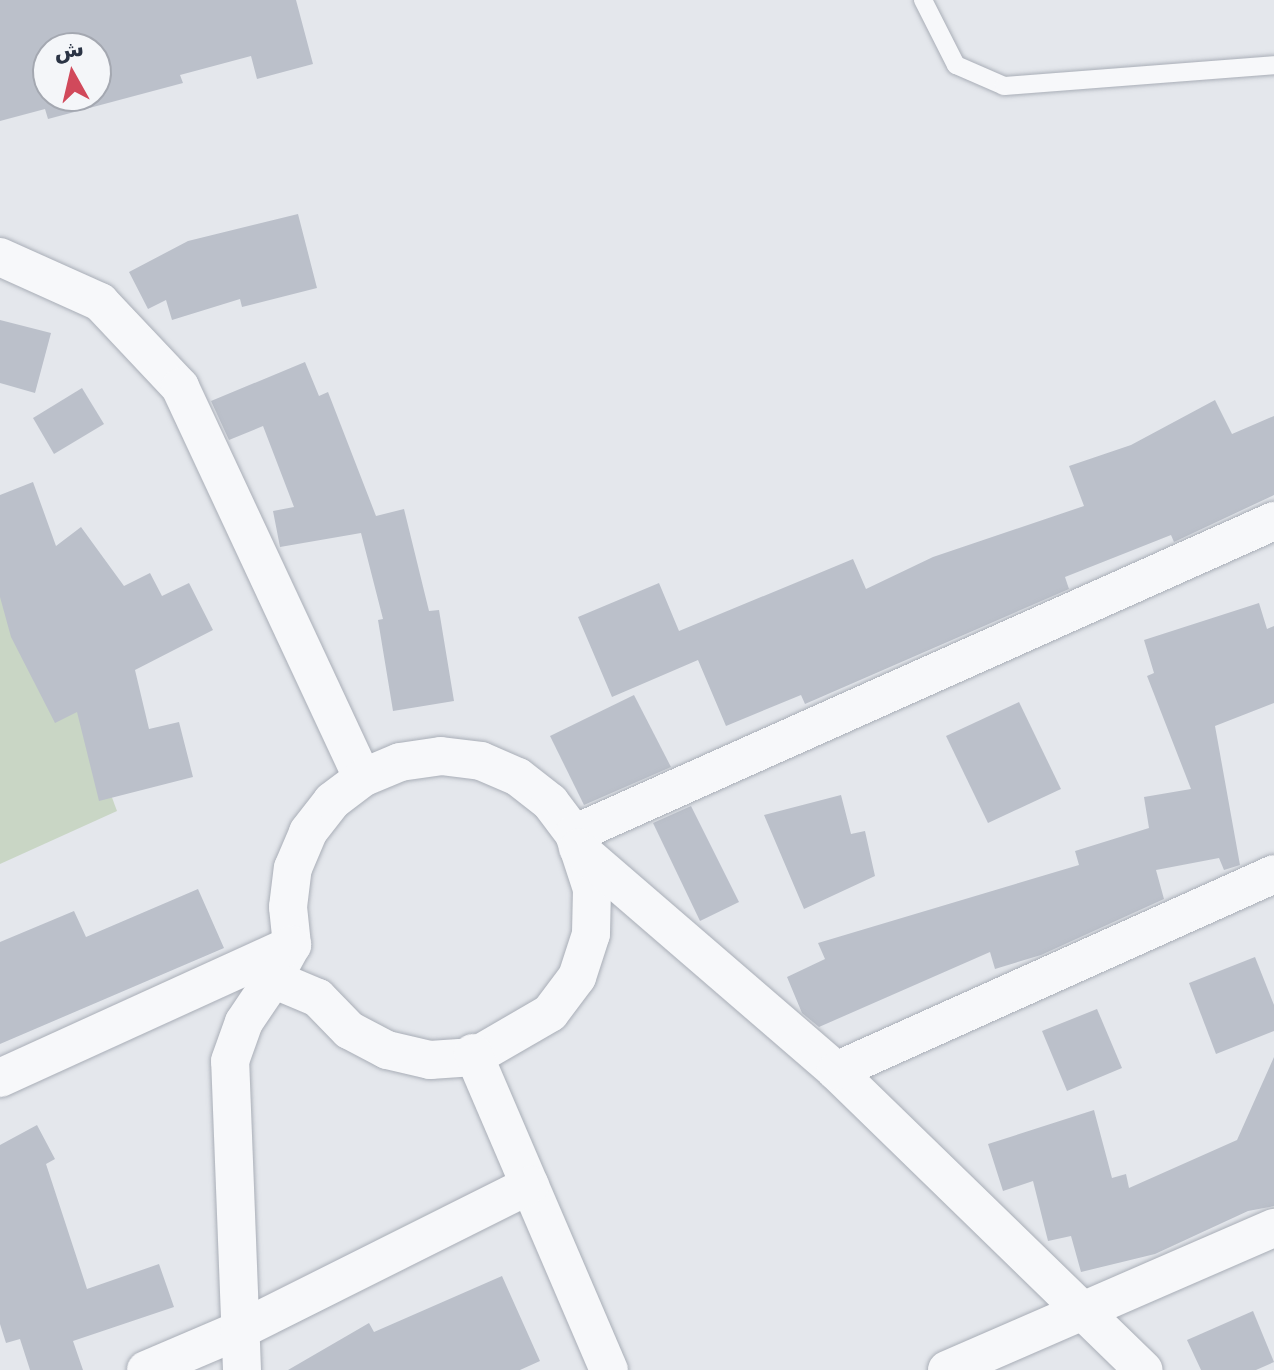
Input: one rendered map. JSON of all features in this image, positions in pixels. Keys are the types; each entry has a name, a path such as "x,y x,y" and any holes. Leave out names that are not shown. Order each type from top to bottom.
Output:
{"street":[{"path":"0,257 100,302 180,387 362,778"},
{"path":"576,841 1274,521"},
{"path":"242,1370 230,1061 244,1022 292,945 288,907 303,844 332,801 362,778 400,762 441,756 481,761 518,777 550,802 576,841 836,1071 1143,1370"},
{"path":"273,979 318,998 349,1030 387,1050 430,1060 473,1053 550,1013 577,977 591,934 592,889 576,841"},
{"path":"836,1071 1274,874"},
{"path":"0,1078 292,945"},
{"path":"473,1053 609,1370"},
{"path":"146,1370 240,1330 530,1185"},
{"path":"947,1370 1011,1358 1083,1311 1274,1228"}],"lane":[{"path":"923,0 956,65 1004,86 1274,65"}],"green space":[{"path":"0,496 117,811 0,864"}],"building":[{"path":"0,0 296,0 313,64 257,79 251,56 180,75 183,83 112,102 112,32 32,32 34,112 0,121"},
{"path":"46,112 74,112 48,119"},
{"path":"298,214 317,288 242,307 240,299 172,320 166,300 148,309 129,272 188,241"},
{"path":"0,320 51,333 35,393 0,383"},
{"path":"305,362 319,396 328,392 376,516 404,509 429,611 439,610 454,701 393,711 378,620 383,619 361,533 280,547 273,511 294,507 263,426 229,440 211,401"},
{"path":"82,388 104,424 54,454 33,418"},
{"path":"1215,400 1232,434 1274,416 1274,495 1174,542 1171,535 1065,577 1069,589 805,704 801,695 726,726 698,660 612,697 578,617 659,583 679,631 853,559 866,589 933,557 1084,506 1069,466 1131,445"},
{"path":"33,482 56,546 81,527 124,586 150,573 162,596 189,583 213,630 135,670 149,729 179,722 193,777 99,801 77,712 55,723 11,637 0,597 0,495"},
{"path":"1259,603 1267,629 1274,626 1274,703 1215,726 1240,865 1224,870 1219,858 1156,870 1164,899 1041,955 995,969 990,952 819,1027 802,1013 787,977 825,959 818,943 1079,865 1075,851 1149,828 1144,797 1191,789 1147,676 1154,673 1144,640"},
{"path":"634,695 671,767 584,805 550,736"},
{"path":"1019,702 1061,789 988,823 946,736"},
{"path":"841,795 851,834 865,831 875,876 804,909 764,815"},
{"path":"691,806 739,902 700,921 653,823"},
{"path":"198,889 224,948 0,1044 0,942 74,911 86,937"},
{"path":"1255,957 1274,1005 1274,1031 1216,1054 1189,983"},
{"path":"1097,1009 1122,1068 1067,1091 1042,1031"},
{"path":"1274,1057 1274,1206 1248,1211 1155,1254 1081,1272 1071,1236 1048,1241 1033,1181 1003,1191 988,1144 1094,1110 1112,1178 1126,1174 1129,1188 1237,1140"},
{"path":"37,1125 55,1159 46,1164 87,1289 159,1264 174,1307 73,1341 83,1370 30,1370 20,1339 6,1343 0,1324 0,1145"},
{"path":"502,1276 540,1361 520,1370 288,1370 369,1323 374,1332"},
{"path":"1253,1311 1274,1362 1256,1370 1201,1370 1187,1340"}]}
